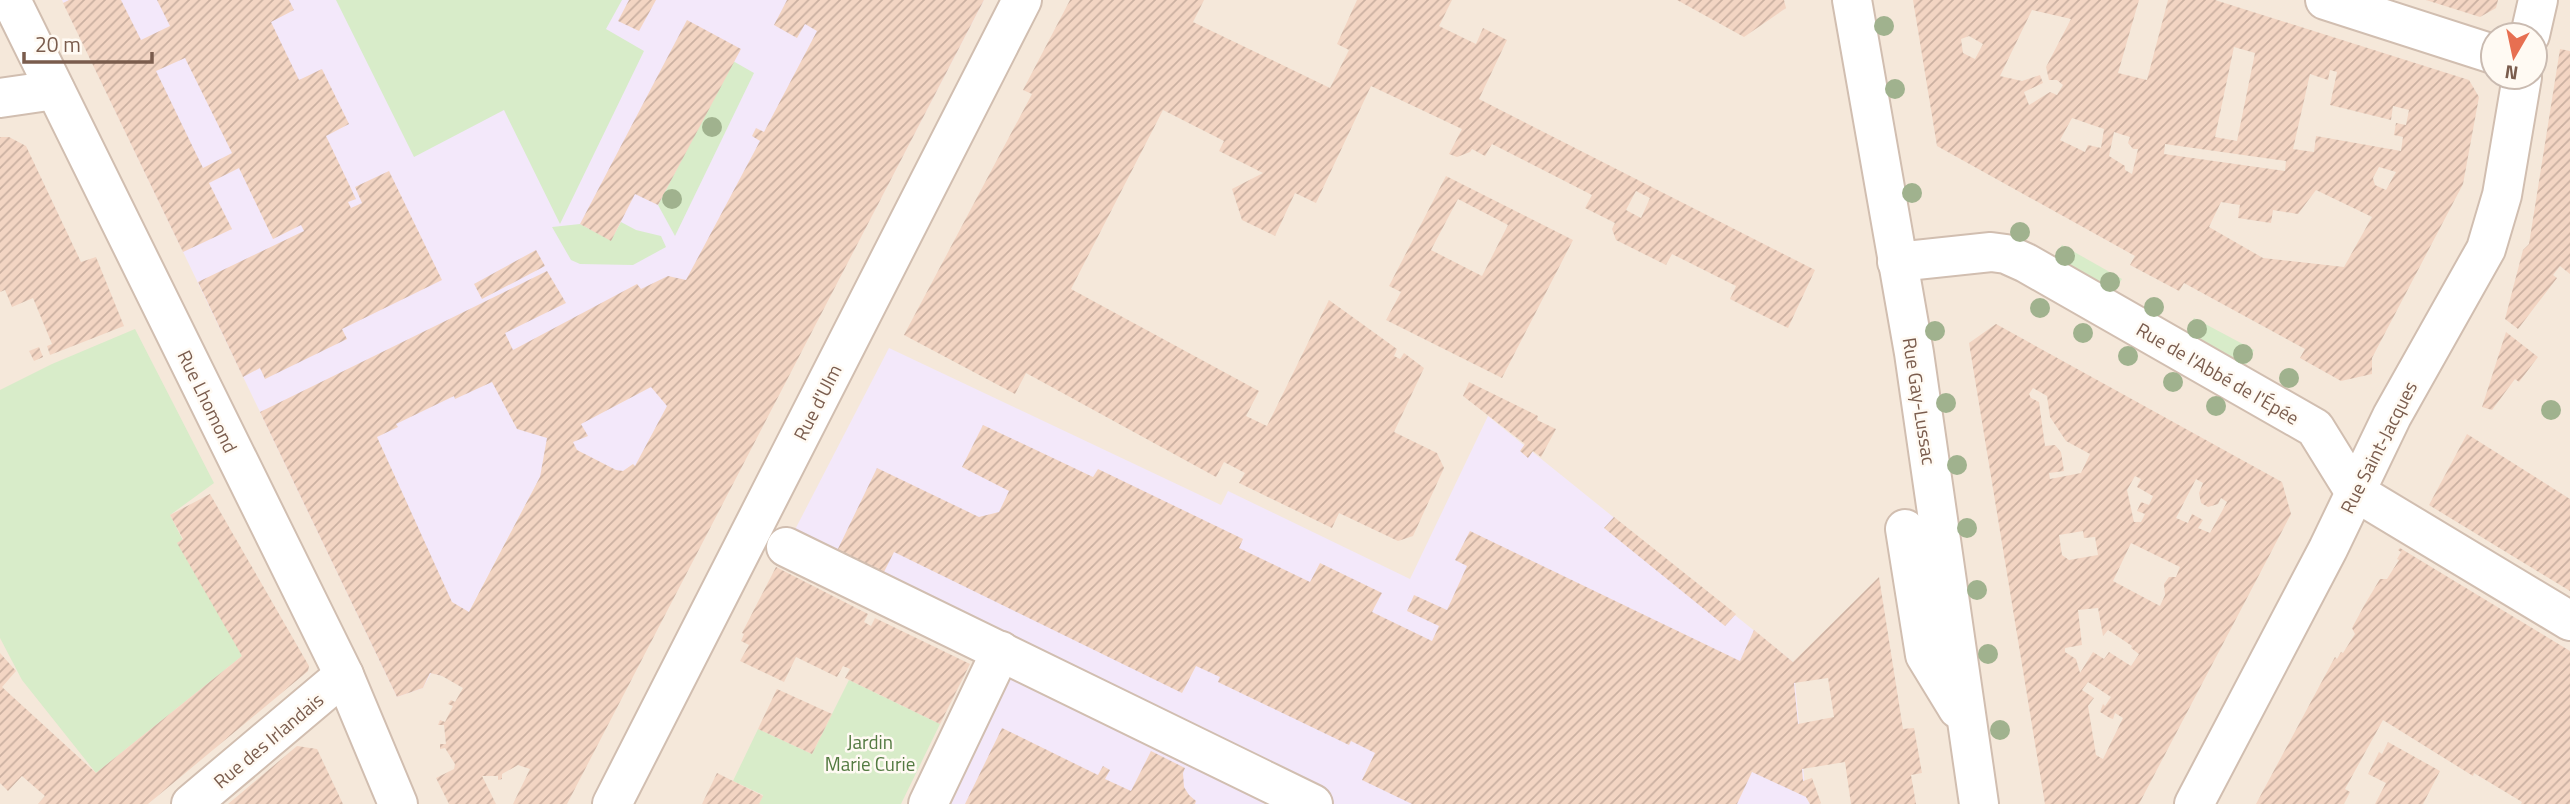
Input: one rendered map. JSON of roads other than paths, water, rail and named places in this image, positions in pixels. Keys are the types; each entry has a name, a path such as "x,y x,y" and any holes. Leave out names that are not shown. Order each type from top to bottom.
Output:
{"street":[{"name":"Rue Lhomond","path":"12,0 344,675 398,804"},
{"name":"Rue d'Ulm","path":"612,804 1021,0"},
{"name":"Rue Gay-Lussac","path":"1852,0 1914,353 1979,804"},
{"path":"2325,0 2479,50"},
{"path":"2533,21 2538,0"},
{"path":"0,98 55,90"},
{"name":"Rue Saint-Jacques","path":"2194,804 2328,549 2392,416 2486,249 2502,195 2520,91"},
{"name":"Rue de l'Abbé de l'Épée","path":"1897,261 1992,252 2006,254 2026,263 2315,428 2354,491 2570,621"},
{"path":"1905,529 1925,654 1967,724"},
{"path":"786,547 1001,651 1246,789 1313,804"},
{"path":"928,804 1001,651"},
{"name":"Rue des Irlandais","path":"191,804 344,675"}],"park label":[{"name":"Jardin Marie Curie","path":"870,752"}]}
